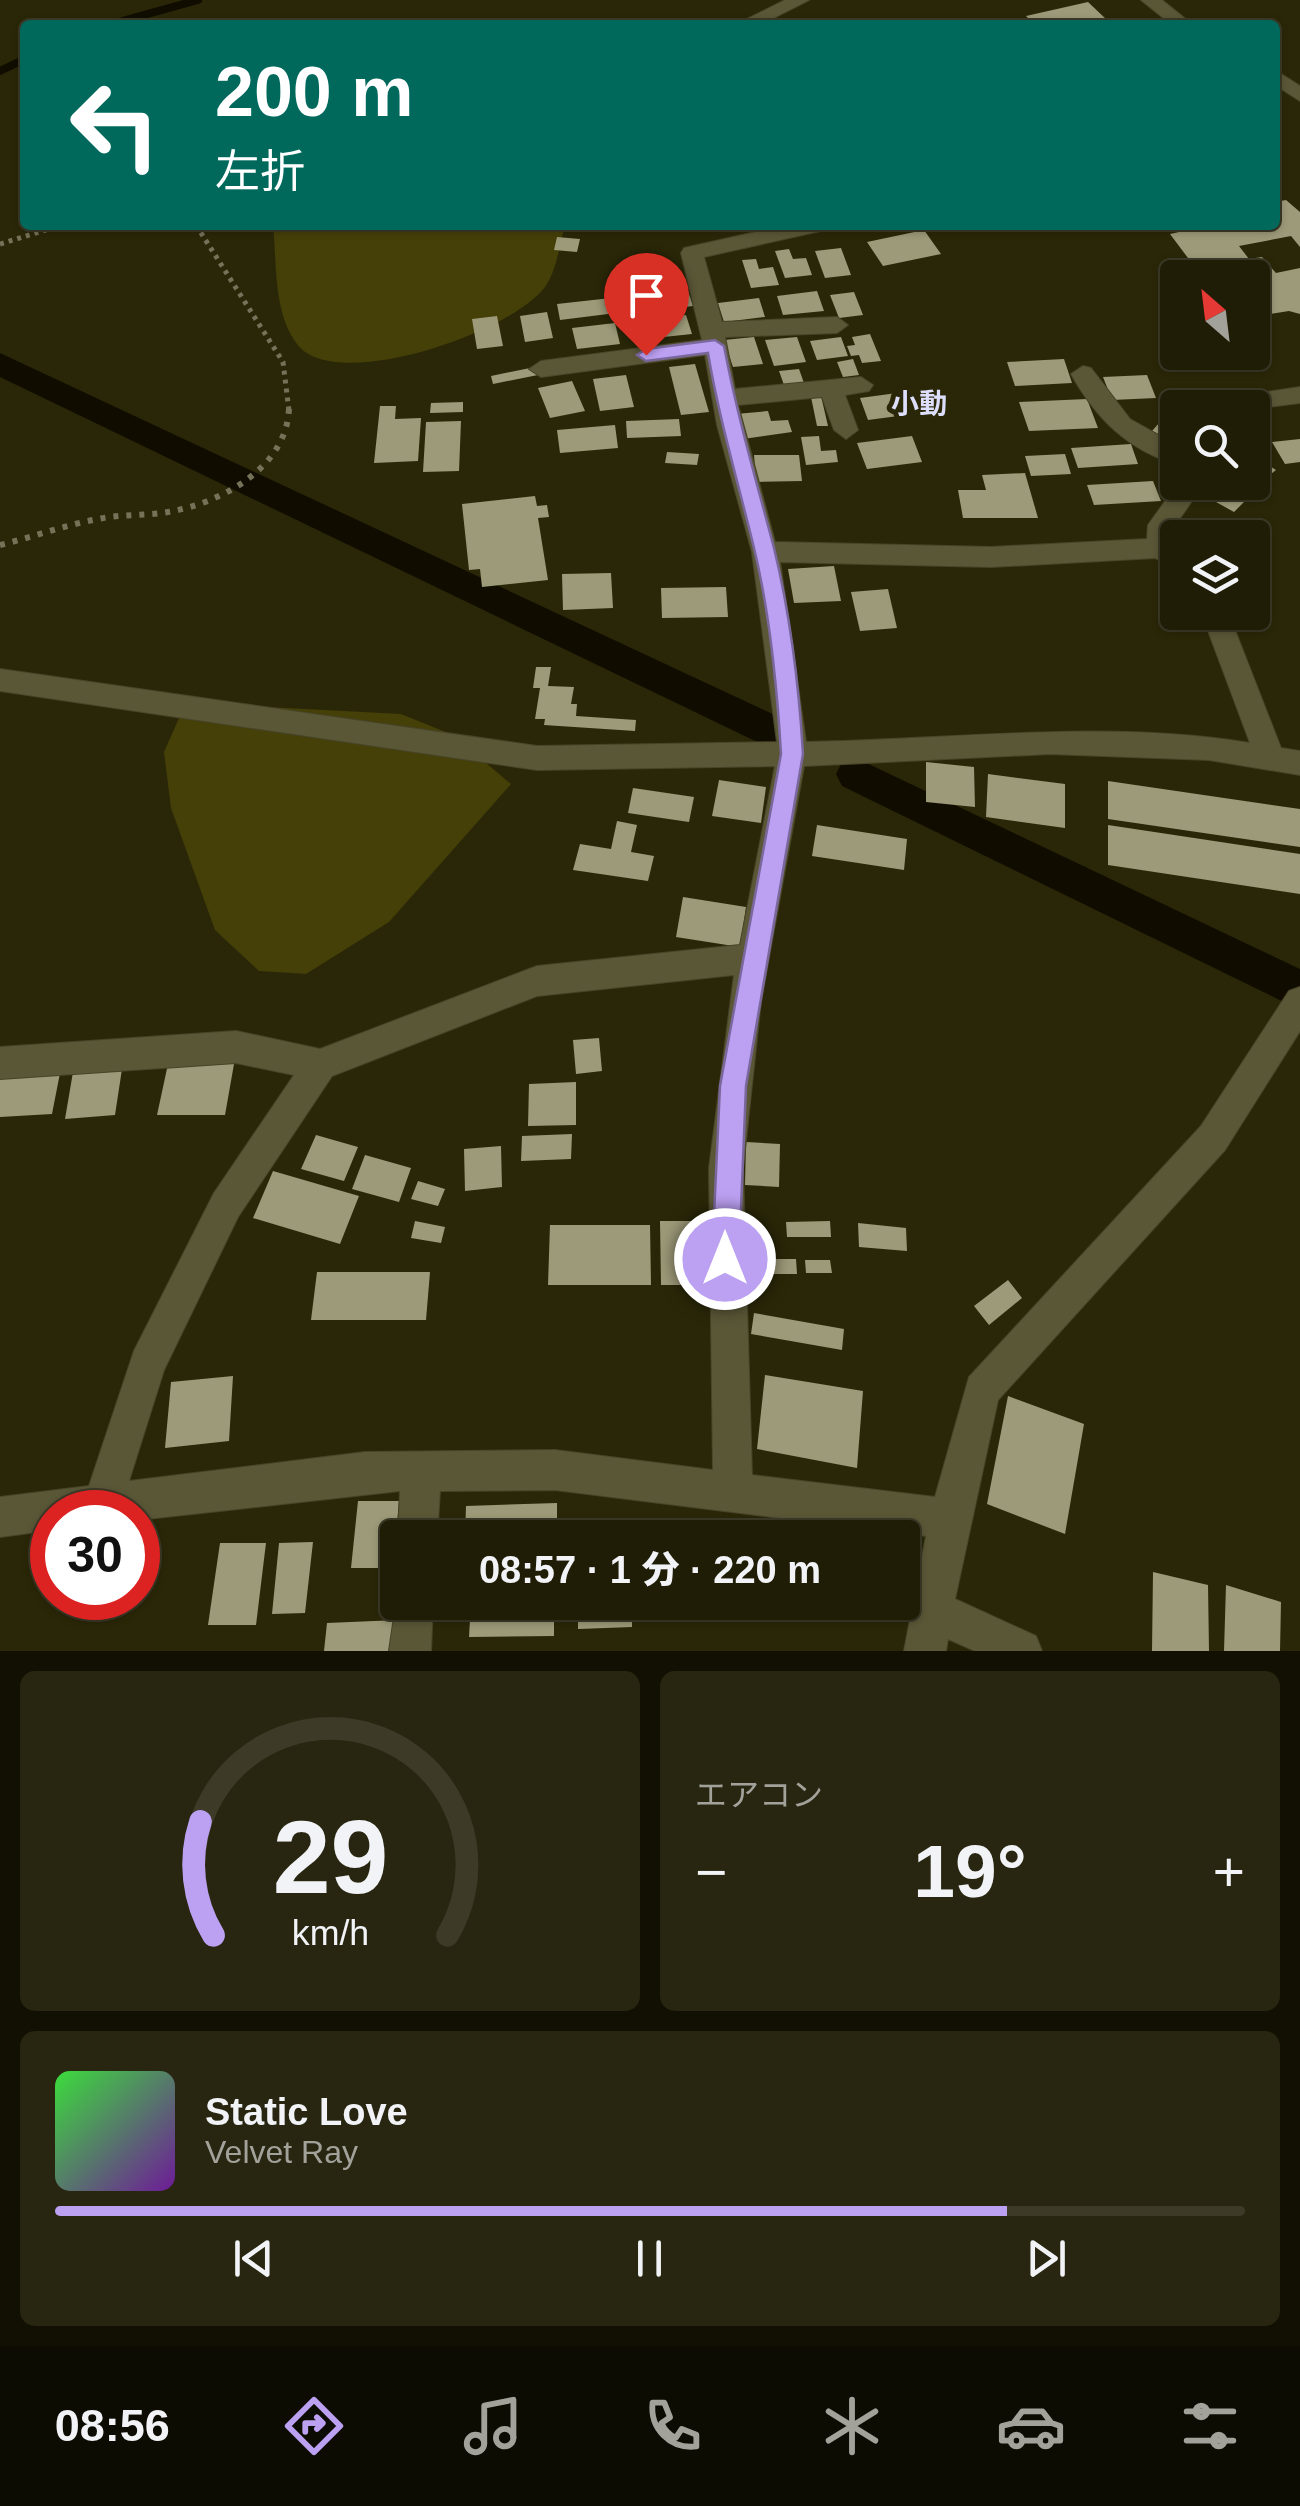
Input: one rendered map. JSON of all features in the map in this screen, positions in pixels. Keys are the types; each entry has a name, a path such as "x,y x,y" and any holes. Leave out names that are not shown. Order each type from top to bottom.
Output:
{"street":[{"path":"755,20 800,0"},
{"path":"1150,0 1177,20"},
{"path":"1280,80 1300,95"},
{"path":"732,1492 726,1168 735,1069 792,754 789,706 765,552 724,398 714,338 692,253 795,230"},
{"path":"541,369 714,338 837,325"},
{"path":"1083,374 1120,428 1160,447"},
{"path":"724,398 861,385"},
{"path":"831,388 846,430"},
{"path":"1270,399 1300,395"},
{"path":"765,552 991,557 1160,554"},
{"path":"1221,630 1270,758"},
{"path":"0,680 538,758 792,754 1050,742 1209,748 1300,762"},
{"path":"0,1064 236,1047 320,1065 537,981 754,958"},
{"path":"925,1651 949,1519 982,1390 1213,1138 1299,1003"},
{"path":"107,1490 147,1364 226,1206 320,1065"},
{"path":"160,1495 365,1472 555,1470 949,1519"},
{"path":"418,1520 421,1472"},
{"path":"0,1517 30,1513"},
{"path":"932,1610 1022,1651"},
{"path":"410,1651 412,1620"}],"path":[{"path":"0,244 46,230"},
{"path":"0,545 110,516 170,512 239,489 279,446 288,425 291,385 264,332 199,230"}],"shaded area":[{"path":"273,230 564,230 547,284 529,302 465,337 385,360 348,363 317,358 297,344 289,331 278,287"},
{"path":"267,707 401,714 453,735 511,784 389,922 306,974 259,971 215,930 171,808 164,752 180,716"}],"building":[{"path":"1088,2 1107,20 1030,20 1026,16"},
{"path":"1286,200 1300,212 1300,247 1291,236 1239,246 1249,259 1265,260 1190,260 1170,234 1188,230 1280,230 1280,201"},
{"path":"609,230 652,230 652,231"},
{"path":"924,230 941,254 883,266 867,242"},
{"path":"557,237 580,239 577,252 554,250"},
{"path":"841,248 851,275 825,278 815,251"},
{"path":"789,249 793,259 806,258 812,275 785,278 775,251"},
{"path":"756,259 759,269 773,267 779,285 751,288 742,260"},
{"path":"1270,266 1276,273 1300,268 1300,314 1289,311 1270,314"},
{"path":"686,285 693,306 642,312 636,290"},
{"path":"817,291 824,311 783,315 777,296"},
{"path":"854,292 863,315 839,318 830,295"},
{"path":"620,297 624,312 560,320 557,304"},
{"path":"759,298 765,317 724,322 718,303"},
{"path":"547,312 553,338 525,342 520,316"},
{"path":"686,315 692,334 635,340 631,321"},
{"path":"497,316 503,346 477,349 472,319"},
{"path":"615,323 620,344 577,349 572,328"},
{"path":"870,334 881,361 862,363 859,355 851,356 847,346 855,345 852,337"},
{"path":"754,337 763,364 733,367 724,340"},
{"path":"797,337 806,362 774,366 765,340"},
{"path":"841,337 848,356 817,360 810,341"},
{"path":"853,359 859,375 843,377 837,362"},
{"path":"1064,359 1072,383 1015,386 1007,362"},
{"path":"695,364 709,412 681,415 669,367"},
{"path":"535,367 538,375 493,384 491,376"},
{"path":"799,369 804,383 784,385 779,371"},
{"path":"626,375 634,407 600,411 593,379"},
{"path":"1147,375 1156,398 1112,400 1103,377"},
{"path":"572,381 585,411 550,418 538,388"},
{"path":"897,393 906,415 868,420 860,398"},
{"path":"821,396 828,426 817,426 811,397"},
{"path":"1087,399 1098,428 1029,431 1019,402"},
{"path":"463,402 463,412 430,413 431,403"},
{"path":"380,406 396,406 395,419 421,418 418,461 374,463"},
{"path":"768,411 771,421 788,420 792,432 743,439 736,414"},
{"path":"679,419 681,436 627,438 626,421"},
{"path":"461,421 459,471 423,472 426,422"},
{"path":"615,425 618,448 560,453 557,430"},
{"path":"819,436 821,451 836,450 838,462 806,465 801,437"},
{"path":"912,436 922,462 867,469 857,443"},
{"path":"1300,439 1300,462 1285,464 1272,442"},
{"path":"1131,444 1138,464 1078,468 1071,448"},
{"path":"667,452 699,454 697,465 665,463"},
{"path":"1065,454 1071,474 1031,476 1025,456"},
{"path":"754,455 799,455 802,481 756,482"},
{"path":"1025,473 1038,518 963,518 958,490 986,490 982,475"},
{"path":"1153,481 1161,501 1094,505 1087,485"},
{"path":"535,496 537,506 547,505 549,517 538,518 548,580 482,587 480,569 469,570 462,504"},
{"path":"1212,500 1246,500 1234,512"},
{"path":"834,566 841,601 794,603 788,569"},
{"path":"611,573 613,608 563,610 562,574"},
{"path":"726,587 728,617 662,618 661,588"},
{"path":"888,589 897,628 860,631 851,592"},
{"path":"536,667 551,667 548,686 574,687 571,704 577,704 576,716 636,720 635,731 544,725 545,719 535,719 540,688 533,688"},
{"path":"926,762 974,767 975,807 926,802"},
{"path":"988,774 1065,784 1065,828 986,817"},
{"path":"719,780 766,787 761,823 712,816"},
{"path":"1108,781 1300,809 1300,847 1108,819"},
{"path":"633,788 694,797 689,822 628,813"},
{"path":"617,821 637,825 631,852 654,856 648,881 573,870 580,844 611,849"},
{"path":"817,825 907,839 904,870 812,856"},
{"path":"1108,825 1300,854 1300,894 1108,865"},
{"path":"683,897 746,907 740,947 676,937"},
{"path":"599,1038 602,1071 576,1074 573,1040"},
{"path":"168,1064 234,1064 225,1115 157,1115"},
{"path":"122,1069 115,1115 65,1119 73,1072"},
{"path":"60,1073 52,1114 0,1117 0,1077"},
{"path":"576,1082 576,1125 528,1126 529,1084"},
{"path":"572,1134 571,1159 521,1161 522,1136"},
{"path":"316,1135 358,1147 344,1181 301,1169"},
{"path":"746,1142 780,1144 779,1187 745,1185"},
{"path":"501,1146 502,1187 465,1191 464,1149"},
{"path":"365,1155 411,1168 399,1202 352,1189"},
{"path":"273,1171 359,1196 340,1244 253,1218"},
{"path":"418,1181 445,1189 438,1206 411,1199"},
{"path":"415,1221 445,1227 441,1243 411,1238"},
{"path":"660,1221 710,1221 712,1285 661,1285"},
{"path":"830,1221 831,1237 787,1237 786,1222"},
{"path":"858,1223 906,1228 907,1251 859,1247"},
{"path":"550,1225 650,1225 651,1285 548,1285"},
{"path":"742,1237 761,1239 760,1285 742,1285"},
{"path":"772,1259 796,1259 797,1274 773,1274"},
{"path":"805,1260 830,1260 832,1273 806,1273"},
{"path":"317,1272 430,1272 426,1320 311,1320"},
{"path":"1008,1280 1022,1298 989,1325 974,1306"},
{"path":"754,1313 844,1329 842,1350 751,1334"},
{"path":"765,1375 863,1391 857,1468 757,1449"},
{"path":"233,1376 229,1441 165,1448 171,1382"},
{"path":"1008,1396 1084,1424 1065,1534 987,1504"},
{"path":"358,1501 399,1501 397,1520 380,1520 380,1568 351,1568"},
{"path":"557,1503 557,1520 466,1520 466,1506"},
{"path":"313,1542 305,1613 272,1614 279,1543"},
{"path":"220,1543 266,1543 256,1625 208,1625"},
{"path":"1153,1572 1208,1585 1209,1651 1152,1651"},
{"path":"1226,1585 1281,1602 1280,1651 1224,1651"},
{"path":"398,1620 396,1651 324,1651 327,1623"},
{"path":"470,1620 554,1620 554,1636 469,1637"},
{"path":"578,1620 632,1620 632,1627 578,1629"}],"waterway":[{"path":"126,20 198,0"},
{"path":"0,71 20,61"},
{"path":"0,364 767,729"},
{"path":"856,774 1300,990"}],"district":[{"name":"小動","path":"919,403"}],"route":[{"path":"646,355 715,346 730,424 765,552 789,706 792,754 778,849 745,1001 733,1086 726,1168 725,1259"}]}
